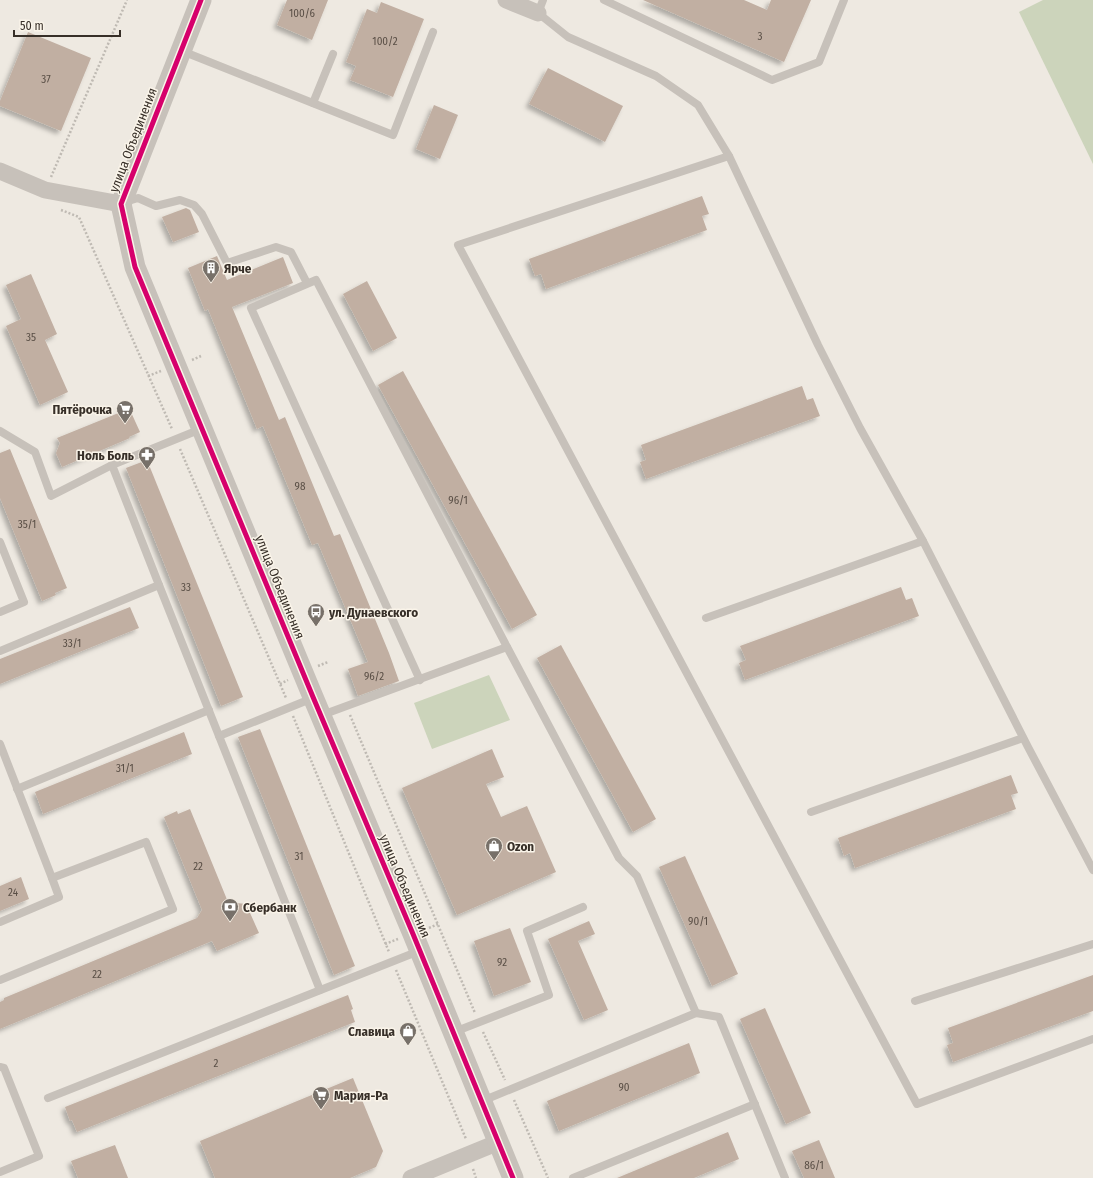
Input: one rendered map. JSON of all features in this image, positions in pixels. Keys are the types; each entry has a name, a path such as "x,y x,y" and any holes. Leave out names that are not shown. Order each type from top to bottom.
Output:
{"street":[{"name":"улица Объединения","path":"201,0 120,204 134,267 420,950 513,1178"},
{"path":"506,0 540,7"},
{"path":"0,171 45,190 120,204"},
{"path":"411,1178 499,1142"}],"lane":[{"path":"604,0 772,80 819,62 844,0"},
{"path":"540,7 568,37 656,76 698,105 729,156 818,345 860,428 923,541 1093,870"},
{"path":"181,50 393,135 432,32"},
{"path":"313,103 333,54"},
{"path":"729,156 458,245 917,1104 1093,1039"},
{"path":"120,204 138,198 156,206 180,200 194,205 202,214 227,263 276,247 292,252 307,283"},
{"path":"420,680 251,308 316,280 507,647 619,858 637,876 696,1013"},
{"path":"0,431 35,452 51,496 112,465 202,428"},
{"path":"112,465 320,990"},
{"path":"706,618 923,541"},
{"path":"0,542 24,602 0,612"},
{"path":"0,651 159,585"},
{"path":"219,736 289,707 346,706 507,647"},
{"path":"17,789 209,710"},
{"path":"811,812 1024,738"},
{"path":"0,744 59,897 0,922"},
{"path":"0,980 173,909 146,842 52,878"},
{"path":"453,1032 549,995 527,931 583,907"},
{"path":"915,1001 1093,944"},
{"path":"48,1098 420,950"},
{"path":"481,1102 696,1013 720,1016 785,1178"},
{"path":"0,1066 4,1068 39,1156 0,1172"},
{"path":"572,1178 755,1104"}],"path":[{"path":"45,190 127,0"},
{"path":"60,209 78,217 176,439 289,707 465,1136 468,1154 476,1178"},
{"path":"346,706 479,1022 548,1178"}],"green space":[{"path":"1043,0 1093,0 1093,164 1019,12"},
{"path":"489,675 510,720 432,749 414,703"}],"building":[{"path":"287,0 328,0 312,40 277,25"},
{"path":"643,0 744,0 767,10 771,0 811,0 784,62"},
{"path":"381,2 424,19 393,97 350,80 356,66 346,62 367,9 377,13"},
{"path":"28,32 91,58 61,131 0,106 0,101"},
{"path":"548,68 623,106 605,142 529,104"},
{"path":"434,105 458,115 440,159 416,149"},
{"path":"702,196 709,214 702,216 707,230 546,289 541,274 535,276 529,259"},
{"path":"186,208 190,210 199,232 173,242 162,217"},
{"path":"217,256 227,280 283,257 293,283 232,307 279,420 285,417 334,536 340,534 399,681 358,696 348,669 368,662 318,543 312,545 263,426 257,429 208,309 205,311 188,268"},
{"path":"31,274 57,334 45,340 68,392 40,405 6,326 21,319 6,285"},
{"path":"367,281 397,338 373,351 343,294"},
{"path":"403,371 537,615 512,629 378,385"},
{"path":"802,386 807,400 813,398 820,416 646,479 640,462 646,460 641,445"},
{"path":"130,410 140,432 129,437 130,438 62,467 56,453 60,443 57,438 121,412"},
{"path":"10,449 67,588 42,601 0,498 0,453"},
{"path":"147,460 243,697 221,706 126,468"},
{"path":"901,587 906,600 912,598 919,616 745,680 739,663 746,660 740,646"},
{"path":"130,607 139,628 0,684 0,659"},
{"path":"561,645 656,819 633,832 537,658"},
{"path":"260,729 355,966 334,975 238,737"},
{"path":"184,732 192,754 43,814 35,792"},
{"path":"492,749 504,777 486,784 501,817 527,806 556,872 457,915 402,788"},
{"path":"1011,775 1018,793 1011,795 1016,809 855,868 850,853 844,856 838,838"},
{"path":"190,809 228,902 246,904 259,933 217,951 212,941 0,1029 0,1002 4,1000 4,998 197,918 202,910 164,817 177,811 178,814"},
{"path":"685,856 738,974 712,986 659,867"},
{"path":"21,877 29,899 0,911 0,886"},
{"path":"589,921 595,934 578,941 608,1010 584,1020 548,939"},
{"path":"510,928 531,982 494,996 474,941"},
{"path":"1093,975 1093,1011 953,1062 947,1045 953,1043 948,1028"},
{"path":"348,995 353,1009 351,1010 355,1022 77,1132 72,1120 70,1121 65,1107"},
{"path":"765,1008 811,1113 786,1124 740,1019"},
{"path":"689,1043 700,1073 559,1131 547,1101"},
{"name":"Мария-Ра","path":"353,1078 383,1151 376,1167 350,1178 215,1178 200,1141"},
{"path":"728,1132 739,1159 694,1178 617,1178"},
{"path":"819,1140 835,1178 804,1178 792,1151"},
{"path":"115,1145 128,1178 78,1178 71,1161"}],"cycle path":[{"path":"201,0 121,204 135,267 513,1178"}],"place":[{"name":"Ярче","path":"211,283"},
{"name":"Пятёрочка","path":"125,424"},
{"name":"Ноль Боль","path":"147,470"},
{"name":"ул. Дунаевского","path":"316,627"},
{"name":"Ozon","path":"494,861"},
{"name":"Сбербанк","path":"230,922"},
{"name":"Славица","path":"408,1046"},
{"name":"Мария-Ра","path":"321,1110"}]}
